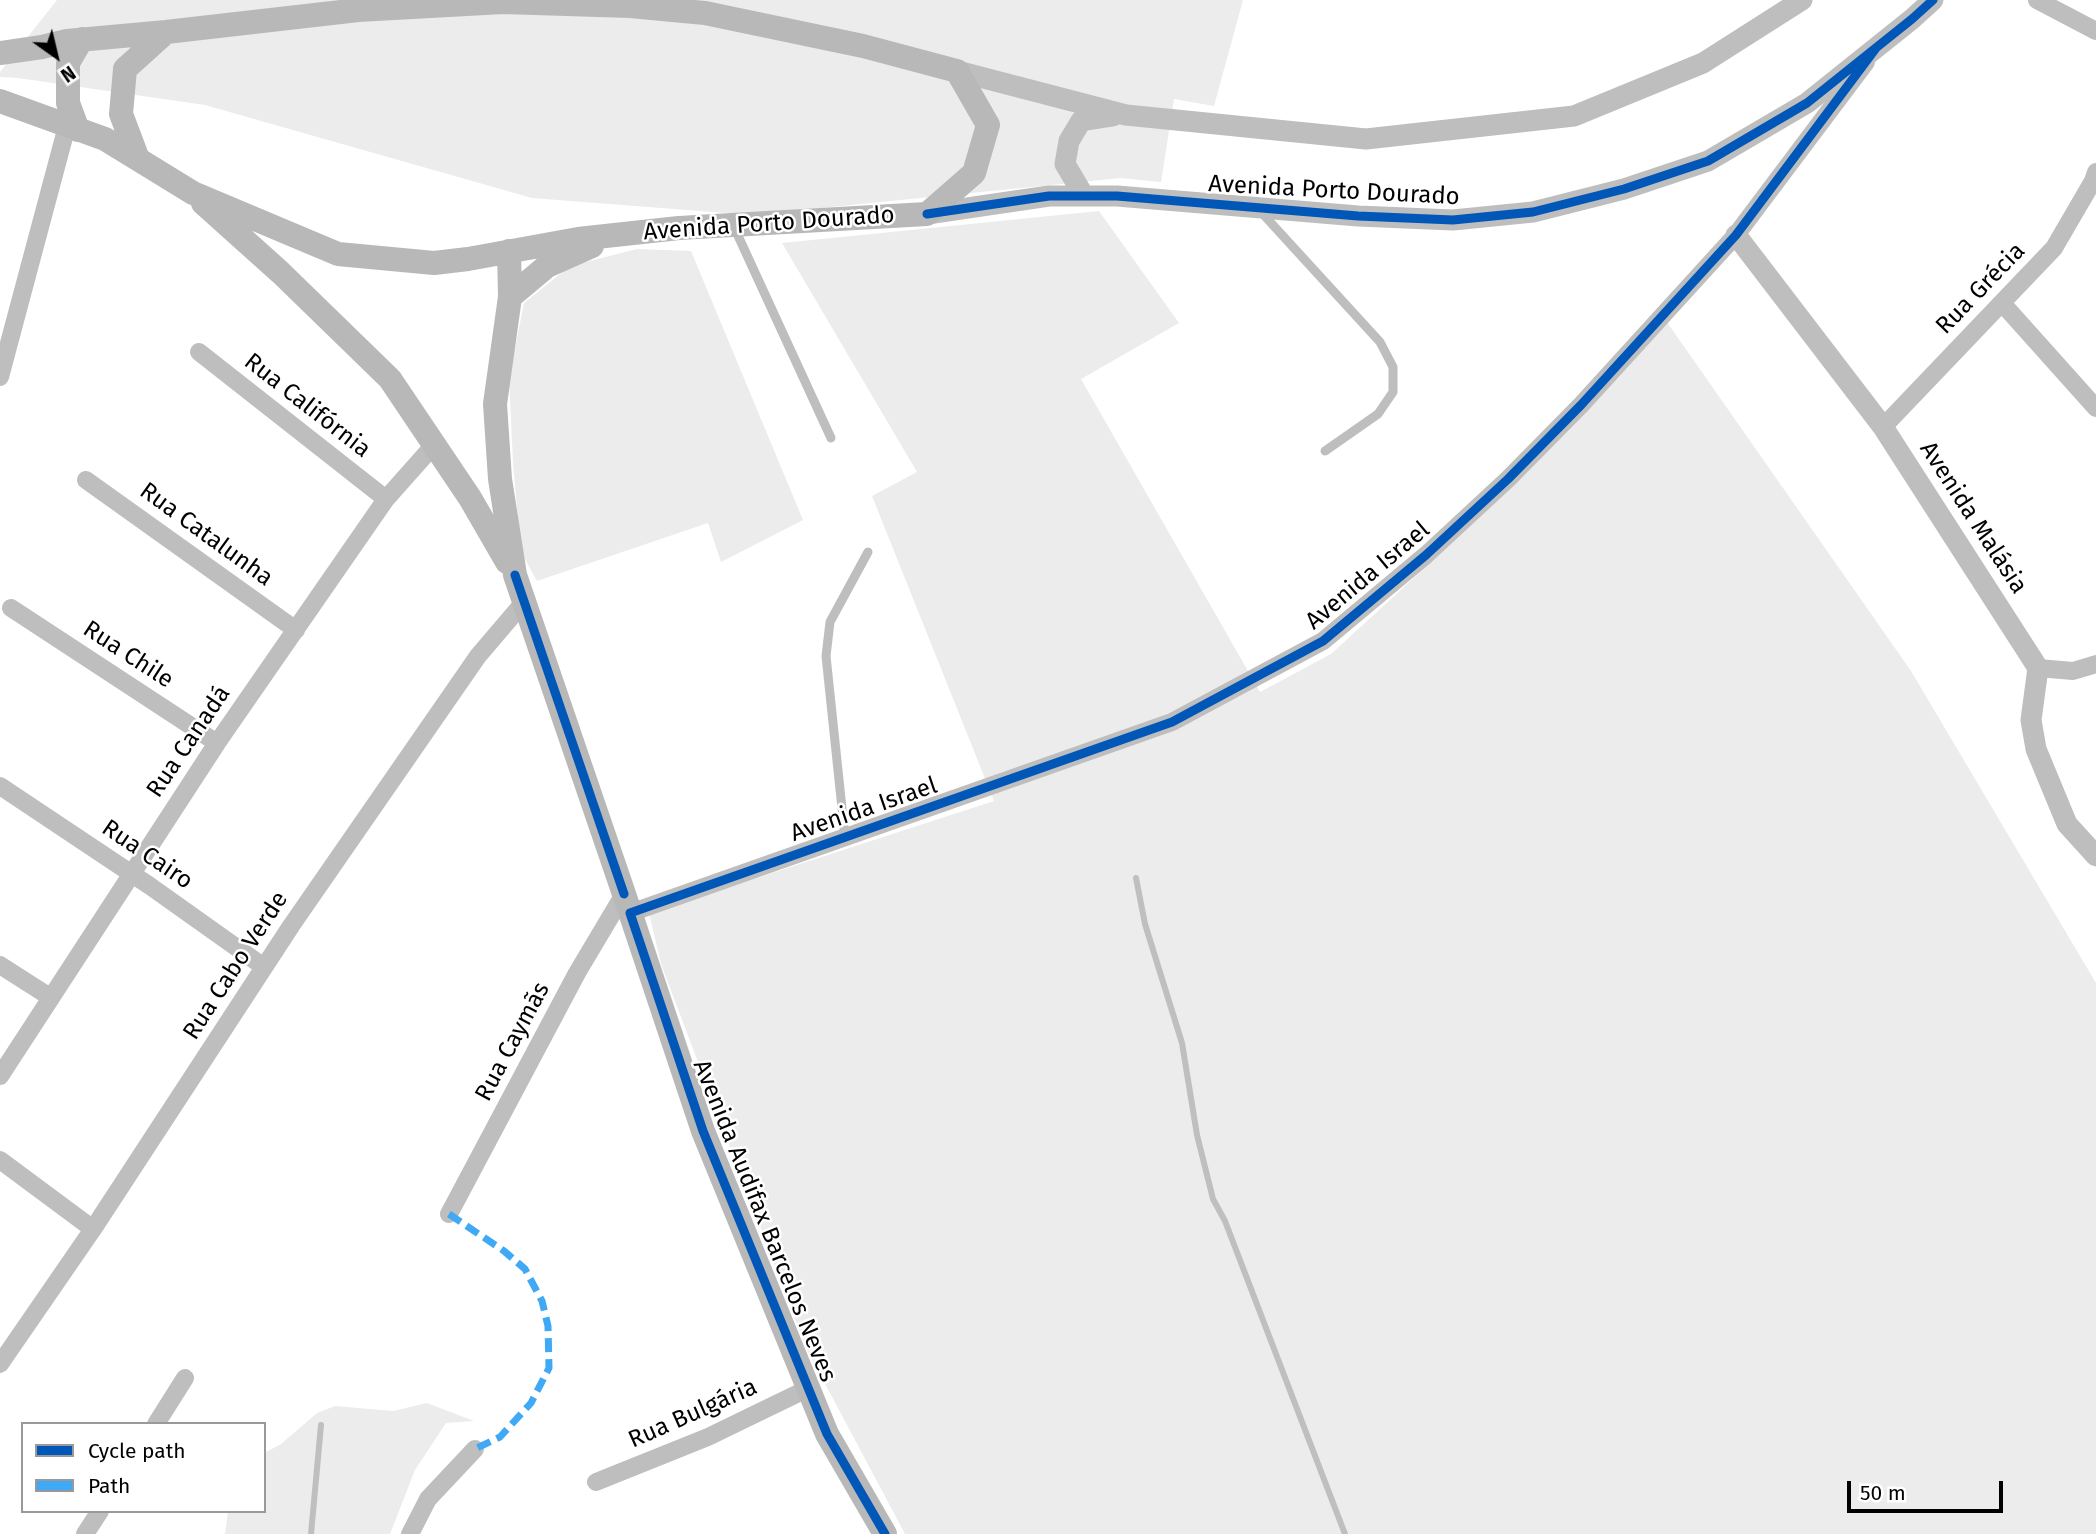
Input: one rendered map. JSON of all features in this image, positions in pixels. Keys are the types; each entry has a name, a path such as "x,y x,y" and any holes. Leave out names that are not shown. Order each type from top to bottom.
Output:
{"main road":[{"path":"0,52 82,39 358,10 503,2 630,5 705,13 863,46 957,71 988,125 974,173 927,214"},
{"path":"138,159 121,114 125,69 166,32"},
{"path":"72,128 68,103 68,63 82,39"},
{"name":"Avenida Porto Dourado","path":"0,101 106,139 193,193 338,254 434,262 468,259 578,239 679,228 927,214"},
{"name":"Avenida Audifax Barcelos Neves","path":"193,193 281,273 390,379 470,498 515,575"},
{"path":"510,297 547,266 585,248 679,228"},
{"name":"Avenida Audifax Barcelos Neves","path":"509,251 510,297 495,404 500,479 515,575 702,1131 827,1434 881,1533"}],"street":[{"path":"957,71 1126,115 1366,139 1574,116 1703,63 1802,0"},
{"name":"Avenida Porto Dourado","path":"927,214 1049,196 1116,196 1358,216 1453,220 1533,212 1624,189 1708,161 1807,103 1933,0"},
{"path":"2037,0 2096,31"},
{"name":"Avenida Israel","path":"627,903 845,837 1172,722 1323,641 1426,555 1508,480 1581,405 1736,234 1876,48"},
{"path":"1084,196 1065,164 1069,141 1081,121 1126,115"},
{"path":"0,377 72,128"},
{"name":"Rua Grécia","path":"1884,427 2054,248 2095,179"},
{"name":"Avenida Malásia","path":"1736,234 1884,427 2038,667"},
{"path":"2002,303 2096,408"},
{"name":"Rua Califórnia","path":"198,352 386,499"},
{"name":"Rua Canadá","path":"0,1076 217,743 386,499 433,446"},
{"name":"Rua Catalunha","path":"86,480 296,630"},
{"name":"Rua Cabo Verde","path":"0,1364 93,1228 264,967 478,656 524,602"},
{"name":"Rua Chile","path":"11,608 217,743"},
{"path":"2096,664 2073,671 2038,667 2031,720 2036,749 2067,824 2096,856"},
{"name":"Rua Cairo","path":"0,786 264,967"},
{"name":"Rua Caymãs","path":"449,1214 578,973 627,903"},
{"path":"0,965 50,997"},
{"path":"0,1160 93,1228"},
{"path":"157,1422 185,1378"},
{"name":"Rua Bulgária","path":"597,1482 708,1437 809,1388"},
{"path":"411,1534 428,1499 475,1449"},
{"path":"85,1534 99,1513"}],"lane":[{"path":"1257,208 1380,342 1393,367 1393,392 1378,414 1325,451"},
{"path":"734,226 831,438"},
{"path":"845,837 826,656 830,622 868,552"}],"shaded area":[{"path":"57,0 1243,0 1214,106 1174,99 1161,182 1121,178 751,215 532,198 205,105 0,77 0,72"},
{"path":"1099,211 1179,323 1081,379 1260,692 1331,654 1404,587 1489,507 1662,315 1911,671 2096,983 2096,1534 905,1534 806,1348 661,964 649,913 994,801 872,496 917,472 782,243"},
{"path":"637,249 691,251 803,520 721,562 708,523 537,581 521,552 509,378 524,303 570,266"},
{"path":"427,1403 474,1421 446,1423 415,1470 390,1534 225,1534 228,1513 266,1513 266,1452 281,1444 317,1413 335,1406 393,1411"}],"waterway":[{"path":"1136,878 1145,924 1182,1043 1197,1135 1213,1199 1225,1221 1345,1534"},
{"path":"311,1534 321,1425"}],"marked path":[{"path":"449,1214 504,1251 525,1269 542,1301 548,1326 549,1368 531,1403 500,1437 475,1449"}],"cycle path":[{"path":"927,214 1049,196 1117,196 1358,216 1453,220 1533,212 1624,189 1708,161 1807,103 1933,0"},
{"path":"885,1534 827,1434 703,1131 630,913 1172,722 1323,641 1426,555 1508,479 1581,405 1736,235 1876,48"},
{"path":"515,575 624,894"}]}
